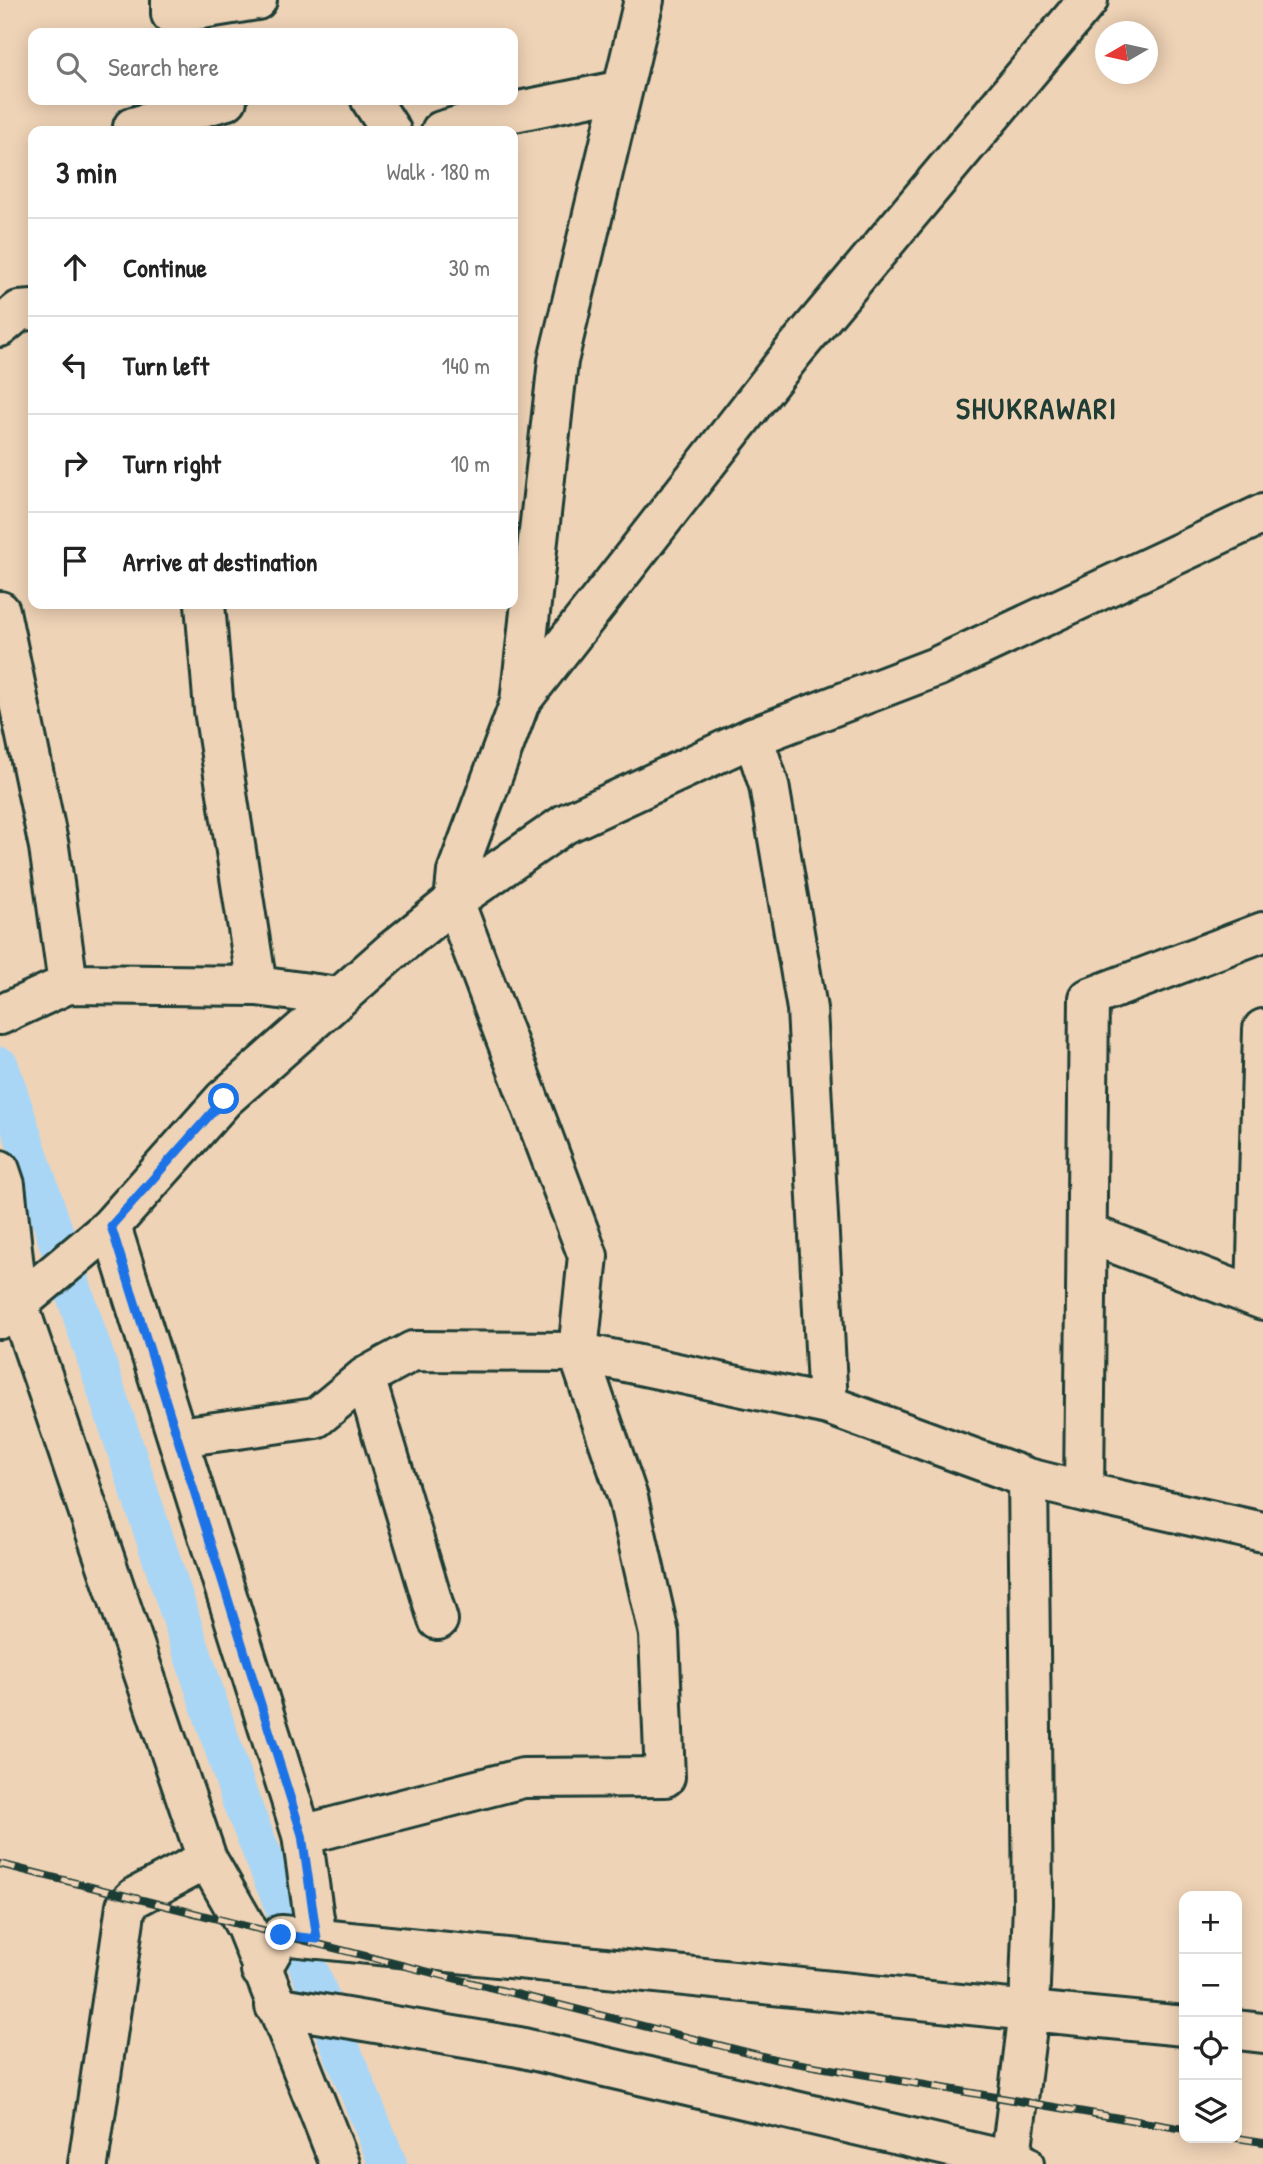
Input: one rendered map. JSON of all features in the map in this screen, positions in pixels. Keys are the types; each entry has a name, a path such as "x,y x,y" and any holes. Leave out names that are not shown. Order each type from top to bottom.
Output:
{"street":[{"path":"171,0 171,14 257,0"},
{"path":"302,1835 523,1778 665,1777 659,1634 628,1498 578,1352 588,1256 454,901 457,872 520,702 558,361 644,0"},
{"path":"520,702 794,351 1088,0"},
{"path":"458,126 489,117 622,90"},
{"path":"136,126 210,105"},
{"path":"374,105 388,126"},
{"path":"0,327 19,311 28,310"},
{"path":"13,1308 110,1227 224,1099 339,997 454,901 565,824 753,737 936,667 1263,514"},
{"path":"205,609 214,710 257,986"},
{"path":"0,611 49,847 68,984"},
{"path":"753,737 769,785 807,1009 828,1405"},
{"path":"1084,1492 1089,998 1263,932"},
{"path":"0,1015 68,984 257,986 339,997"},
{"path":"1087,1233 1260,1299 1263,1029"},
{"path":"0,1170 13,1308 207,1859 246,1927 275,2006 341,2164"},
{"path":"110,1227 179,1437 267,1733 302,1835 317,1939"},
{"path":"179,1437 316,1418 365,1377 413,1351 578,1352 828,1405 1028,1478 1263,1532"},
{"path":"365,1377 438,1620"},
{"path":"275,2006 519,2047 1015,2163 1029,2011 1033,1904 1028,1478"},
{"path":"88,2164 126,1906 134,1898 207,1859"},
{"path":"261,1970 281,1935 1179,2025"},
{"path":"1242,2031 1263,2033"}],"waterway":[{"path":"0,1066 240,1799 388,2164"}],"railway":[{"path":"0,1864 778,2060 1179,2128"},
{"path":"1242,2139 1263,2142"}],"district":[{"name":"SHUKRAWARI","path":"1037,408"}],"route":[{"path":"224,1099 111,1226 179,1437 267,1733 302,1835 317,1939 281,1935"}]}
